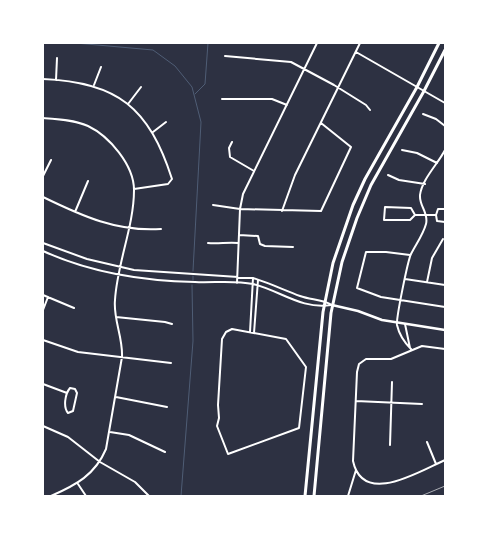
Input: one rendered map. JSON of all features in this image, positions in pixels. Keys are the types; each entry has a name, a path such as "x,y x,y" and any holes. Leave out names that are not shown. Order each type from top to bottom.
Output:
{"main road":[{"path":"305,496 324,307 333,263 353,205 374,161 417,87 438,43"},
{"path":"314,496 332,305 347,246 364,201 445,50"}],"street":[{"path":"236,283 240,209 243,194 317,43"},
{"path":"282,211 290,186 360,43"},
{"path":"356,52 445,103"},
{"path":"225,56 291,62 366,105 370,110"},
{"path":"56,80 57,58"},
{"path":"94,85 101,67"},
{"path":"43,79 94,85 128,104 152,132 164,156 172,179 168,184 134,189"},
{"path":"128,104 141,87"},
{"path":"222,99 263,98 272,99 287,105"},
{"path":"423,114 436,119 445,126"},
{"path":"43,118 88,126 115,146 129,169 134,189 115,300 116,317 122,338 122,357 106,449 100,462 92,473 78,484 51,496"},
{"path":"152,132 166,122"},
{"path":"213,205 240,209 321,211 351,147 321,123"},
{"path":"232,142 229,148 230,157 254,171"},
{"path":"402,150 417,153 437,163"},
{"path":"411,349 405,342 397,326 405,279 410,255 427,222 420,200 420,194 445,150"},
{"path":"43,176 51,160"},
{"path":"388,175 399,180 425,184"},
{"path":"75,212 88,181"},
{"path":"43,196 75,212 128,229 161,229"},
{"path":"385,207 411,208 415,214 410,220 384,220 385,207"},
{"path":"445,209 438,209 436,215 437,221 445,222"},
{"path":"415,214 436,215"},
{"path":"239,235 258,236 260,244 265,246 293,247"},
{"path":"427,282 432,258 443,239"},
{"path":"208,243 216,244 223,241 238,243"},
{"path":"43,243 87,259 148,272 253,278 305,297 325,300 332,305 405,324 445,330"},
{"path":"43,251 92,269 119,275 145,279 188,282 252,284 284,297 324,307 332,305"},
{"path":"410,255 386,252 366,252 357,288 374,295 445,307"},
{"path":"250,332 253,278"},
{"path":"405,279 445,285"},
{"path":"254,333 258,280"},
{"path":"43,295 74,308"},
{"path":"43,310 48,297"},
{"path":"116,317 172,324"},
{"path":"405,324 411,349"},
{"path":"232,330 254,333 286,339 306,367 299,428 228,454 217,426 219,418 218,406 222,339 226,332 232,330"},
{"path":"43,340 78,352 171,363"},
{"path":"445,349 422,346 411,349 391,359 366,359 359,364 357,372 353,461 356,470 360,475 371,483 384,484 445,460"},
{"path":"390,445 392,382"},
{"path":"43,384 67,393"},
{"path":"70,388 76,390 74,408 70,413 66,411 65,408 67,393 70,388"},
{"path":"116,397 167,407"},
{"path":"356,401 422,404"},
{"path":"43,426 68,437 100,462 135,482 149,496"},
{"path":"110,432 129,435 165,452"},
{"path":"427,442 436,464"},
{"path":"348,496 356,470"},
{"path":"78,484 86,496"}],"waterway":[{"path":"75,43 153,50 175,66 192,87 201,122 193,271"},
{"path":"195,94 205,84 208,43"},
{"path":"181,496 193,341 192,285"}],"railway":[{"path":"421,496 445,486"}]}
